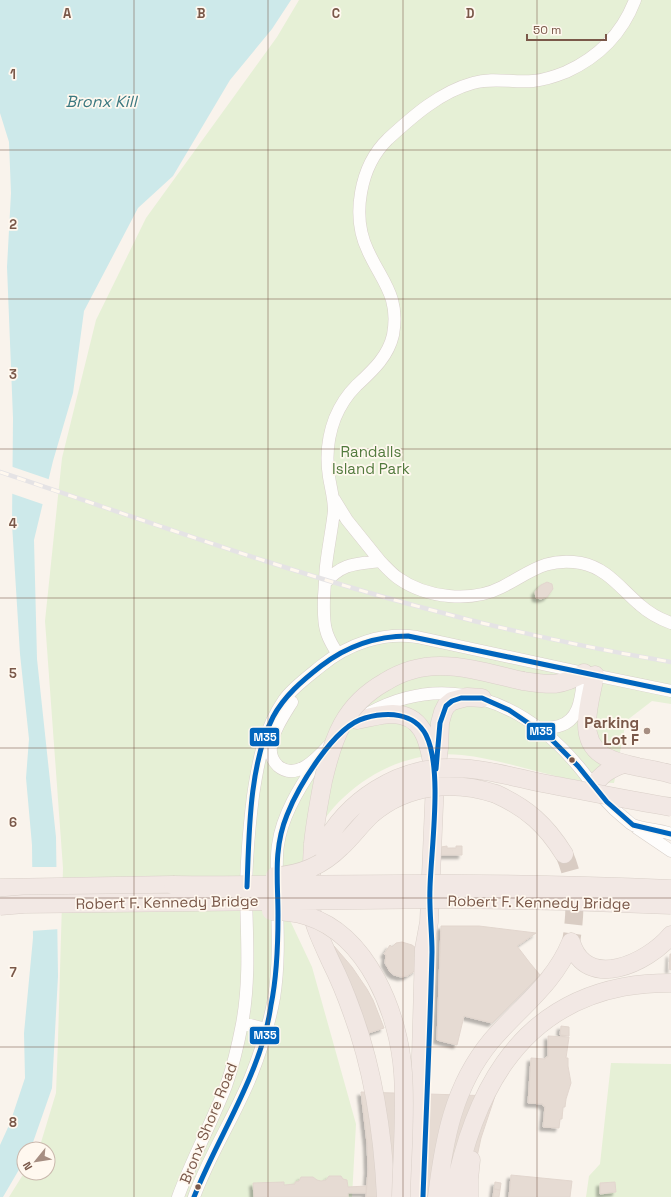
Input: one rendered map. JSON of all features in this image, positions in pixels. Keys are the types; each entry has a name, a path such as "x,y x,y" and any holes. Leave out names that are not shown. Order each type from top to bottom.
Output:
{"highway":[{"path":"386,1197 382,1142 368,1068 359,1031 346,995 320,937 312,915 310,893 317,846 322,788 329,757 343,721 361,699 374,689 398,674 418,669 438,666 466,669 550,685 563,683 589,674 587,718 589,738 600,754 609,760 671,774"},
{"path":"411,1197 425,1050 432,948 429,922 435,782 440,731 443,712 449,704 456,700 472,697 482,698"},
{"path":"357,720 393,714 408,718 418,724 425,733 429,742 435,782"},
{"path":"593,786 610,768 624,764"},
{"path":"317,846 346,812 376,789 410,774 439,768 481,771 637,802 671,807"},
{"path":"173,885 253,876 288,875 302,872 334,854 372,813 388,802 415,790 445,785 475,788 496,794 515,803 541,823 553,837 564,854"},
{"name":"Robert F. Kennedy Bridge","path":"0,888 173,885 251,886 474,884 671,889"},
{"name":"Robert F. Kennedy Bridge","path":"0,906 24,904 449,899 671,905"},
{"path":"0,912 25,914 279,911 308,916 330,927 341,935 359,954 376,980 389,1008 398,1038 404,1088 401,1197"},
{"path":"437,1197 446,1134 456,1103 468,1076 492,1041 550,979 562,961 571,942 575,954 581,961 595,969 609,968 638,961 653,952 671,935"},
{"path":"453,1197 463,1152 487,1091 501,1066 537,1027 560,1011 582,1000 606,991 636,985 671,983"},
{"path":"423,1197 425,1050"},
{"path":"468,1197 470,1165 487,1091"}],"street":[{"path":"337,653 324,624 326,568 334,510 334,498 329,477 327,452 335,418 346,397 374,370 384,357 392,337 394,325 391,294 367,250 361,228 360,215 362,191 364,181 374,158 387,140 431,104 452,91 475,82 525,82 542,80 559,75 587,61 600,52 612,40 628,16 635,0"},
{"path":"334,498 347,520 380,561 397,578 416,588 438,594 467,596 486,594 498,589 533,569 548,563 582,563 610,576 640,606 671,623"},
{"path":"325,583 337,572 347,566 380,561"},
{"name":"Bronx Shore Road","path":"178,1197 226,1084 234,1061 243,1023 246,989 246,894 248,845 254,792 258,763 266,735 276,712 285,699 304,680 337,653 356,644 389,636 408,636 671,690"},
{"path":"538,728 561,726 572,718 578,708 589,674"},
{"path":"304,680 276,732 271,746 275,763 284,770 295,771 307,766 357,720 383,706 416,696 451,693 482,698 509,710 538,728 560,746 607,802 633,825 671,852"},
{"name":"Bronx Shore Road","path":"194,1197 214,1149 250,1078 266,1029 274,997 277,968 278,927 276,866 278,844 282,828 294,799 311,770 326,749"},
{"path":"633,825 671,834"},
{"path":"243,1023 266,1029"},
{"path":"198,1148 214,1149"}],"green space":[{"name":"Randalls Island Park","path":"299,0 671,0 671,704 652,701 626,721 614,783 574,780 476,757 440,754 396,764 376,774 357,786 340,801 325,818 308,846 304,856 287,914 312,967 356,1124 352,1197 9,1197 19,1181 56,1181 56,1141 41,1141 56,1093 63,868 45,621 62,458 96,320 146,218 277,37"},
{"path":"611,1063 671,1064 671,1197 586,1197 589,1176 600,1164"}],"water":[{"name":"Bronx Kill","path":"0,0 291,0 272,29 230,80 173,176 138,208 84,311 73,393 53,461 34,540 37,659 56,837 58,976 52,1088 33,1141 16,1141 16,1175 3,1197 0,1197 0,1145 10,1123 25,1078 24,1033 33,938 32,845 26,778 29,739 20,654 12,524 13,418 7,267 11,193 9,142 0,113"}],"pier":[{"path":"10,466 51,480 45,505 10,493"},
{"path":"30,867 59,867 60,929 31,931"}],"building":[{"path":"547,582 552,584 553,589 547,597 541,599 536,598 535,592 541,585"},
{"path":"447,846 447,848 456,848 456,846 462,846 462,855 441,855 441,847"},
{"path":"441,926 479,926 536,933 517,946 540,975 492,1023 464,1016 457,1045 437,1040"},
{"path":"402,942 416,948 416,970 407,976 401,977 390,972 385,963 386,955 384,954 390,945 392,947 396,943"},
{"path":"334,946 352,967 367,989 384,1028 369,1033 356,996"},
{"path":"671,954 671,970 669,969"},
{"path":"561,1026 569,1027 569,1036 560,1035"},
{"path":"548,1036 569,1037 566,1058 568,1058 571,1083 565,1107 563,1107 562,1119 560,1119 559,1128 543,1127 545,1106 543,1106 543,1104 528,1103 531,1058 545,1059 548,1057"},
{"path":"361,1092 495,1096 481,1138 475,1166 472,1197 366,1197 368,1170 367,1143"},
{"path":"511,1175 572,1181 570,1197 509,1197"},
{"path":"329,1176 341,1176 343,1179 347,1180 348,1187 366,1186 366,1193 348,1193 348,1197 254,1197 253,1183 284,1182 284,1185 295,1184 295,1182 299,1181 301,1177 313,1177 321,1181 326,1180"},
{"path":"495,1182 501,1183 500,1190 494,1189"},
{"path":"615,1182 616,1192 600,1194 600,1183"},
{"path":"494,1189 500,1190 499,1197 493,1197"}],"tunnel":[{"path":"564,854 571,875 574,897 574,920 571,942"}],"railway":[{"path":"0,472 264,561 371,593 454,616 516,631 578,645 671,662"}],"transit line":[{"name":"M35","path":"247,887 250,823 255,778 259,756 273,717 277,709 288,695 314,671 331,659 351,648 373,640 396,636 408,636 671,691"},
{"name":"M35","path":"436,769 440,723 446,706 452,701 461,698 482,698 509,710 549,737 578,766 607,802 633,825 671,834"},
{"name":"M35","path":"194,1197 260,1052 270,1013 277,960 278,852 287,815 308,774 318,759 341,733 353,723 365,718 382,715 407,718 421,727 426,735 431,750 434,768 435,810 430,896 432,952 423,1197"}],"place":[{"name":"Parking Lot F","path":"647,731"}]}
